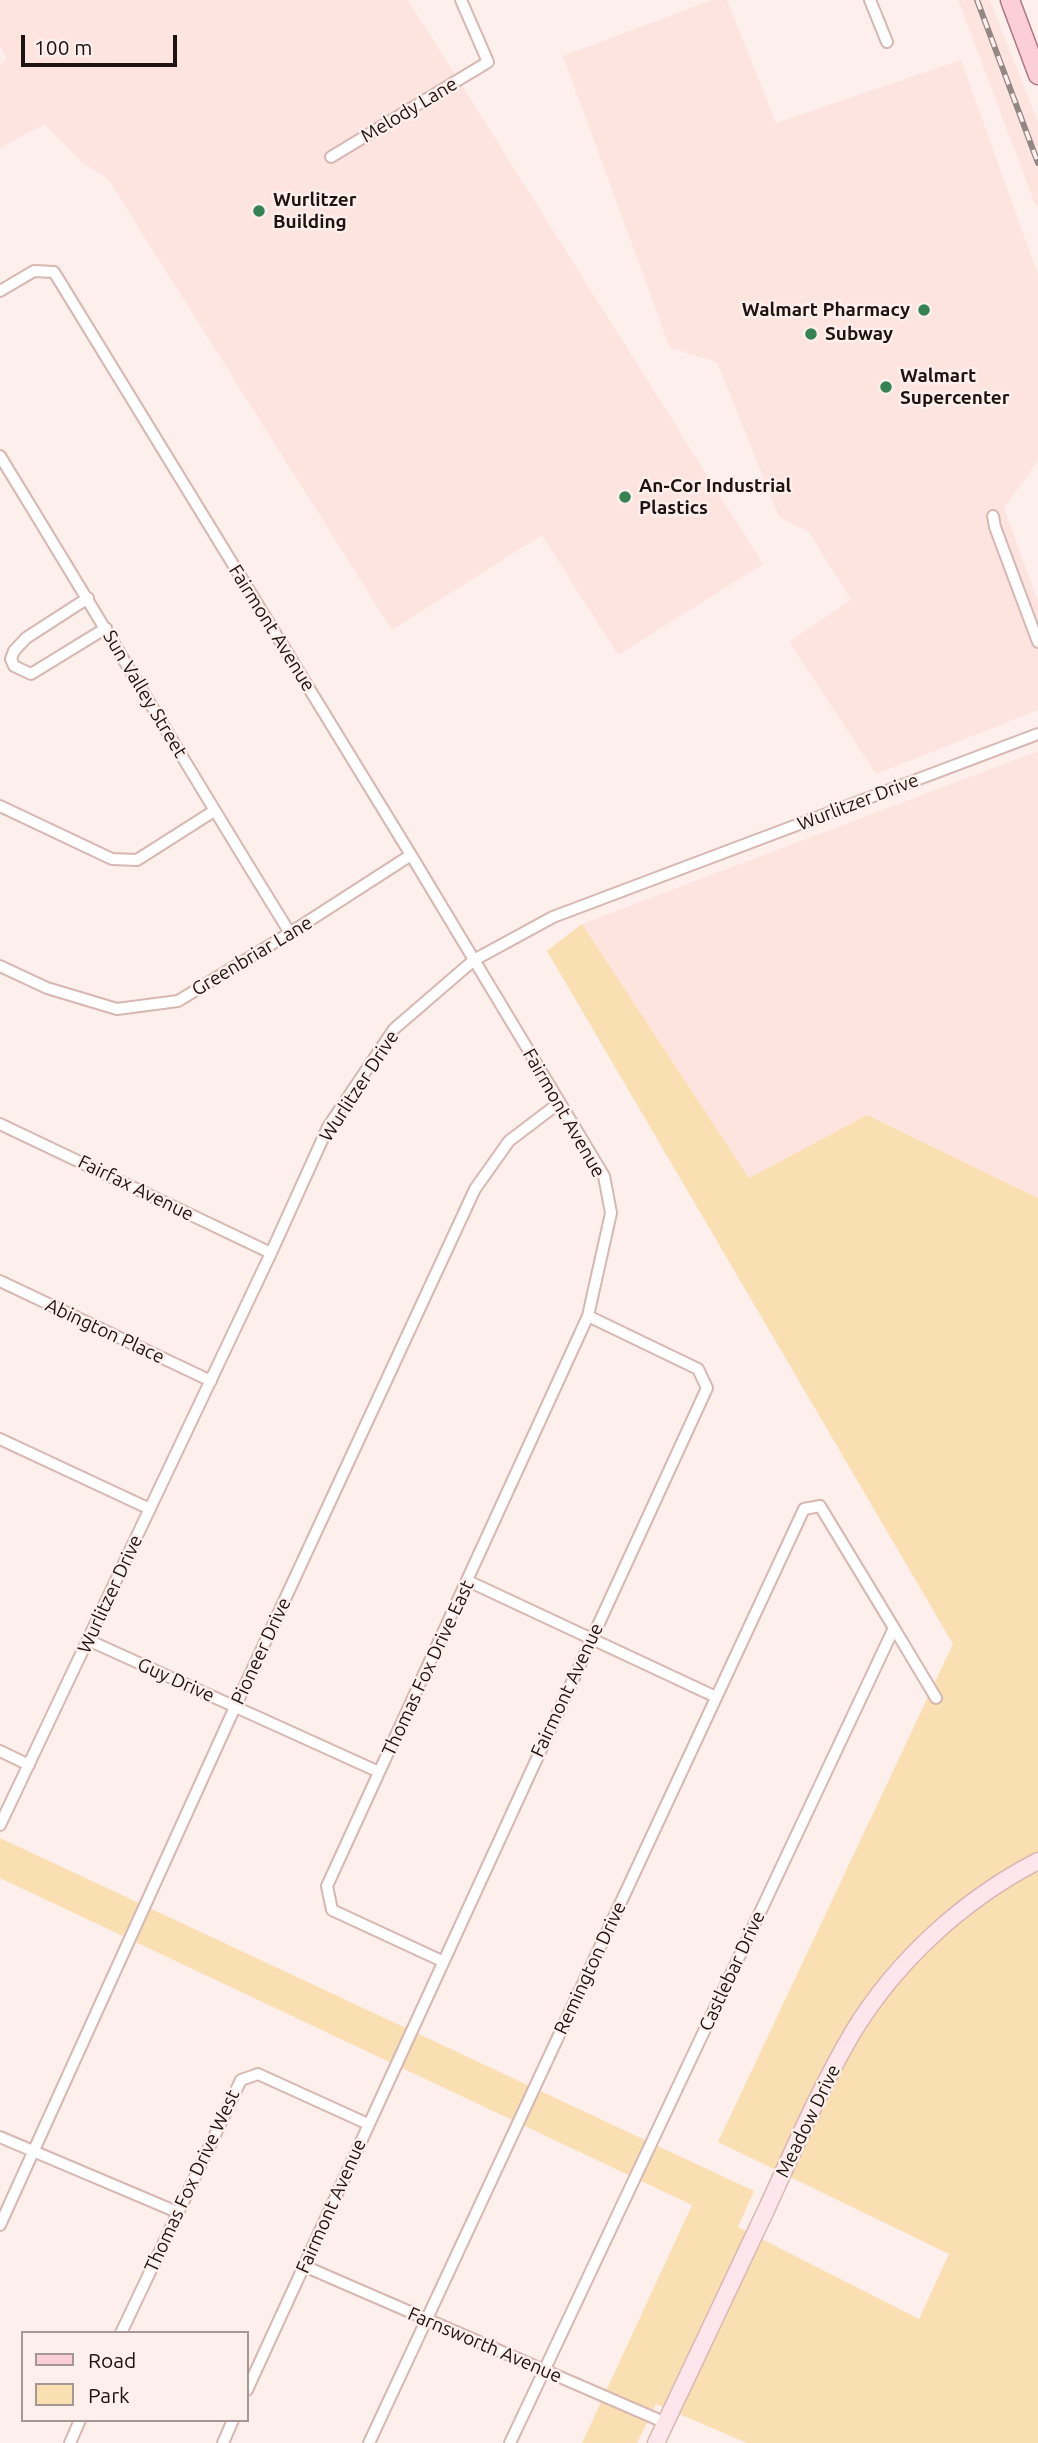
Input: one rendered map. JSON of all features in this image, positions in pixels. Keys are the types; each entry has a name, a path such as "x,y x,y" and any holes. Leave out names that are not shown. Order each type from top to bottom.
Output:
{"main road":[{"path":"1010,0 1038,75"}],"street":[{"name":"Melody Lane","path":"331,157 488,62 461,0"},
{"path":"870,0 887,42"},
{"name":"Fairmont Avenue","path":"0,291 34,271 54,272 604,1176 611,1213 588,1316 698,1369 707,1388 248,2388"},
{"name":"Sun Valley Street","path":"0,456 290,933"},
{"path":"993,516 1038,642"},
{"path":"88,598 19,644 11,659 13,667 30,674 106,628"},
{"name":"Wurlitzer Drive","path":"0,1825 211,1381 328,1127 394,1029 474,960 553,917 1038,734"},
{"path":"0,806 112,859 137,860 214,811"},
{"name":"Greenbriar Lane","path":"0,965 47,988 117,1009 178,1001 411,855"},
{"name":"Pioneer Drive","path":"0,2225 235,1707 475,1189 509,1141 559,1104"},
{"name":"Fairfax Avenue","path":"0,1124 271,1253"},
{"name":"Abington Place","path":"0,1281 211,1381"},
{"name":"Thomas Fox Drive East","path":"442,1961 332,1910 327,1886 588,1316"},
{"path":"0,1439 150,1509"},
{"name":"Remington Drive","path":"369,2443 804,1508 820,1506 894,1628"},
{"path":"468,1581 716,1697"},
{"path":"894,1628 936,1698"},
{"name":"Castlebar Drive","path":"510,2443 894,1628"},
{"name":"Guy Drive","path":"88,1640 379,1772"},
{"path":"0,1751 29,1765"},
{"name":"Meadow Drive","path":"656,2443 812,2110 855,2029 886,1986 930,1939 986,1892 1038,1861"},
{"name":"Thomas Fox Drive West","path":"122,2331 241,2080 258,2074 368,2124"},
{"path":"0,2137 177,2212"},
{"name":"Farnsworth Avenue","path":"304,2266 666,2423"},
{"path":"70,2443 79,2422"},
{"path":"223,2443 232,2422"}],"shaded area":[{"path":"0,0 408,0 763,564 618,655 542,535 392,630 108,179 82,162 44,124 0,148 0,65 7,59 0,46"},
{"path":"712,0 727,0 776,123 961,60 1038,275 1038,461 1004,508 1038,601 1038,710 876,774 789,642 851,600 809,532 779,517 717,362 670,348 563,56"},
{"path":"958,0 990,0 1038,123 1036,207"},
{"path":"1038,751 1038,1198 867,1115 749,1178 582,924"}],"green space":[{"path":"582,924 749,1178 867,1115 1038,1198 1038,2443 747,2443 656,2404 637,2443 582,2443 692,2205 0,1878 0,1838 754,2191 738,2227 919,2319 949,2254 718,2142 953,1644 547,951"}],"railway":[{"path":"977,0 1038,163"}],"place":[{"name":"Wurlitzer Building","path":"259,211"},
{"name":"Walmart Pharmacy","path":"924,310"},
{"name":"Subway","path":"811,334"},
{"name":"Walmart Supercenter","path":"886,387"},
{"name":"An-Cor Industrial Plastics","path":"625,497"}]}
